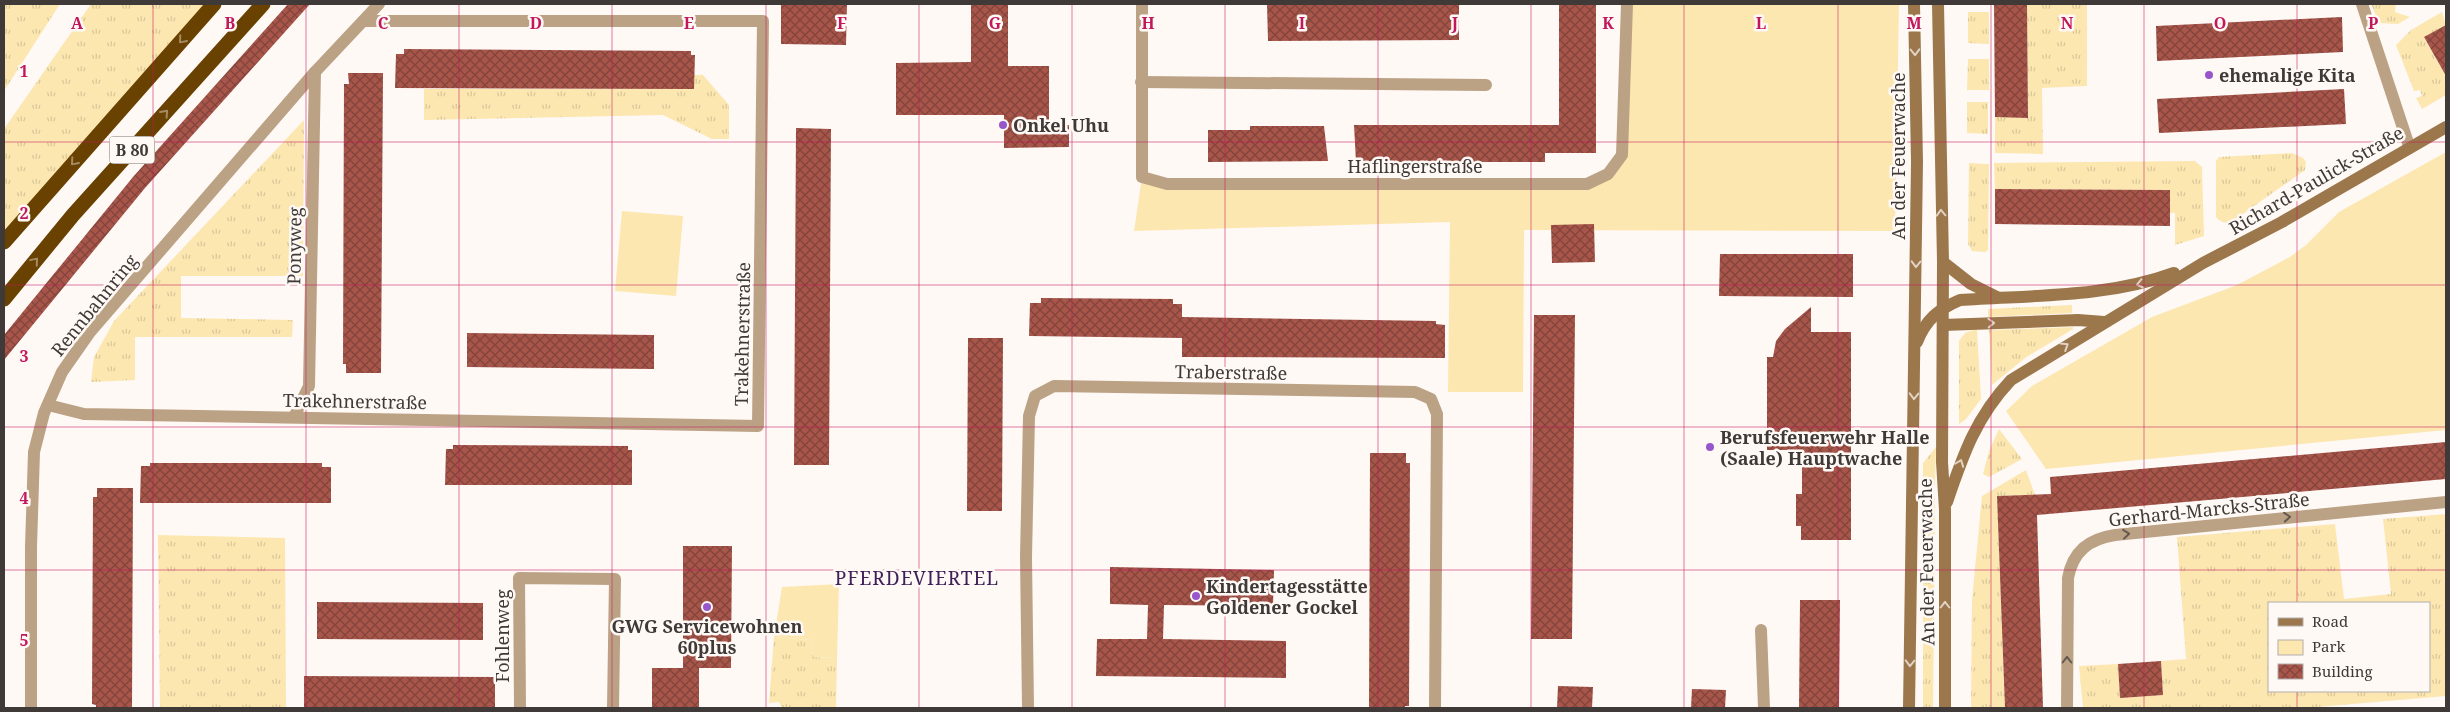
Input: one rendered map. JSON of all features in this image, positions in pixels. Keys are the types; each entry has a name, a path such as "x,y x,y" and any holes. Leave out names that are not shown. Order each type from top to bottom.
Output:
{"highway":[{"name":"B 80","path":"4,242 214,4"},
{"name":"B 80","path":"4,299 73,215 263,4"}],"street":[{"name":"Rennbahnring","path":"32,708 31,548 34,452 48,405 62,372 90,332 315,72 378,4"},
{"name":"Haflingerstraße","path":"1142,4 1142,177 1167,184 1587,184 1608,174 1622,155 1627,4"},
{"name":"An der Feuerwache","path":"1909,708 1917,162 1914,4"},
{"name":"An der Feuerwache","path":"1938,4 1943,325 1942,462 1945,510 1945,708"},
{"path":"2362,4 2409,146"},
{"name":"Trakehnerstraße","path":"48,405 84,414 758,426 763,21 364,20"},
{"name":"Ponyweg","path":"294,417 309,386 315,72"},
{"path":"1141,82 1486,85"},
{"name":"Richard-Paulick-Straße","path":"1945,510 1971,437 1992,401 2011,380 2203,263 2282,222 2409,146 2446,127"},
{"path":"1942,262 1971,284 1997,297"},
{"name":"Richard-Paulick-Straße","path":"1942,307 1960,300 2081,294 2114,289 2157,280 2203,263"},
{"name":"An der Feuerwache","path":"1915,347 1922,330 1930,318 1942,307"},
{"path":"1915,308 1943,325 2078,320 2104,322"},
{"name":"Traberstraße","path":"1028,708 1026,548 1029,416 1035,396 1054,386 1415,392 1431,399 1437,414 1435,708"},
{"name":"Gerhard-Marcks-Straße","path":"2067,708 2068,578 2074,558 2080,549 2096,539 2115,535 2446,502"},
{"name":"Fohlenweg","path":"520,708 519,578 615,579 614,708"},
{"path":"1761,630 1764,708"}],"green space":[{"path":"4,4 60,4 4,91"},
{"path":"91,4 215,4 4,238 4,129"},
{"path":"1627,4 1899,4 1895,231 1524,230 1523,392 1448,392 1450,222 1134,231 1142,177 1167,184 1587,184 1622,155"},
{"path":"2027,4 2087,4 2087,86 2042,88 2043,154 1995,153 1995,117 2028,117"},
{"path":"2371,4 2396,4 2395,12 2410,17 2398,24 2379,23"},
{"path":"1968,12 1989,12 1989,44 1968,43"},
{"path":"2442,12 2446,25 2424,38 2443,71 2446,69 2446,95 2422,109 2416,98 2422,96 2420,90 2414,91 2396,45 2411,30"},
{"path":"1968,59 1989,59 1989,90 1967,90"},
{"path":"694,75 703,75 729,105 729,139 712,139 663,115 424,120 424,89 694,89"},
{"path":"1967,102 1988,102 1988,134 1967,133"},
{"path":"304,120 303,276 181,276 181,318 293,320 292,337 135,337 135,380 91,382 94,357 114,321"},
{"path":"2446,152 2446,430 2046,469 2006,411 2032,386 2152,317 2237,285 2290,257 2306,245 2339,212"},
{"path":"2292,153 2303,158 2306,162 2305,170 2233,221 2224,222 2216,217 2216,161 2219,157"},
{"path":"2195,161 2202,167 2204,236 2175,245 2175,213 2170,213 2170,190 1995,189 1994,163"},
{"path":"1969,163 1989,164 1988,250 1986,252 1972,251 1968,244"},
{"path":"622,211 683,216 676,296 615,291"},
{"path":"2072,305 2072,313 1988,317 1988,309"},
{"path":"2073,327 2073,329 2025,358 1992,385 1989,330"},
{"path":"1977,329 1981,399 1966,419 1959,424 1959,341 1965,333"},
{"path":"1999,429 2022,459 1989,477 1983,474 1989,451"},
{"path":"1936,447 1935,485 1923,484 1923,463"},
{"path":"2026,470 2035,495 1997,496 2005,708 1971,708 1972,600 1982,496"},
{"path":"1923,495 1935,496 1933,708 1923,708"},
{"path":"2446,514 2446,696 2306,708 2083,708 2079,666 2118,664 2120,697 2163,695 2161,661 2186,659 2177,537 2335,524 2344,599 2391,594 2383,519"},
{"path":"158,535 285,538 286,708 160,708"},
{"path":"839,584 837,658 813,657 811,640 774,637 782,587"},
{"path":"774,637 811,640 813,657 837,658 836,708 782,708 779,702 769,703"}],"building":[{"path":"288,4 310,4 145,188 4,360 4,335 133,177"},
{"path":"781,4 847,4 846,45 781,44"},
{"path":"971,4 1008,4 1008,66 1049,66 1049,126 1069,125 1069,147 1004,148 1004,115 896,115 896,63 971,62"},
{"path":"1267,4 1459,4 1459,40 1268,41"},
{"path":"1559,4 1596,4 1596,153 1545,153 1545,162 1356,162 1354,125 1559,125"},
{"path":"1994,4 2027,4 2028,118 1995,117"},
{"path":"2342,17 2343,52 2157,61 2156,26"},
{"path":"2446,25 2446,76 2424,37"},
{"path":"404,49 691,51 691,55 695,55 694,89 395,88 396,54 404,54"},
{"path":"348,73 383,73 381,373 346,373 346,364 343,364 344,84 349,84"},
{"path":"2344,89 2346,124 2159,133 2157,99"},
{"path":"1250,126 1324,126 1328,161 1208,162 1208,130 1250,130"},
{"path":"796,128 831,129 829,465 794,465"},
{"path":"1995,189 2170,190 2170,226 1995,224"},
{"path":"1594,224 1595,262 1552,263 1551,225"},
{"path":"1720,254 1853,254 1853,297 1719,296"},
{"path":"1041,298 1173,299 1173,304 1182,304 1182,317 1436,321 1436,324 1445,325 1445,358 1182,357 1182,338 1029,336 1030,303 1041,303"},
{"path":"1811,307 1811,332 1851,332 1851,540 1801,540 1801,526 1796,526 1796,494 1802,494 1802,450 1767,450 1767,357 1773,357 1776,341 1785,329"},
{"path":"1534,315 1575,315 1572,639 1531,639"},
{"path":"467,333 654,335 654,369 467,367"},
{"path":"968,338 1003,338 1002,511 967,511"},
{"path":"2446,442 2446,479 2037,515 2043,708 2005,708 1997,496 2051,494 2050,477"},
{"path":"453,445 628,446 628,450 632,450 632,485 445,485 446,449 453,449"},
{"path":"1370,453 1406,453 1406,463 1410,463 1409,706 1405,706 1405,708 1369,708"},
{"path":"150,463 322,463 322,467 331,467 331,503 140,503 141,466 150,466"},
{"path":"97,488 133,488 132,708 96,708 96,705 92,704 93,497 97,497"},
{"name":"GWG Servicewohnen 60plus","path":"683,546 732,546 731,668 699,668 699,708 652,708 652,668 683,668"},
{"path":"1110,567 1274,570 1273,606 1164,605 1163,639 1286,641 1286,678 1096,676 1097,639 1147,639 1148,605 1110,604"},
{"path":"1800,600 1840,600 1839,708 1799,708"},
{"path":"317,602 483,603 483,640 317,639"},
{"path":"2161,661 2163,695 2120,698 2118,664"},
{"path":"304,676 495,677 495,708 304,708"},
{"path":"1558,686 1593,687 1592,708 1557,708"},
{"path":"1692,689 1726,690 1725,708 1691,708"}],"place":[{"name":"ehemalige Kita","path":"2209,75"},
{"name":"Onkel Uhu","path":"1003,125"},
{"name":"Berufsfeuerwehr Halle (Saale) Hauptwache","path":"1710,447"},
{"name":"Kindertagesstätte Goldener Gockel","path":"1196,596"},
{"name":"GWG Servicewohnen 60plus","path":"707,607"}],"district":[{"name":"PFERDEVIERTEL","path":"917,578"}]}
